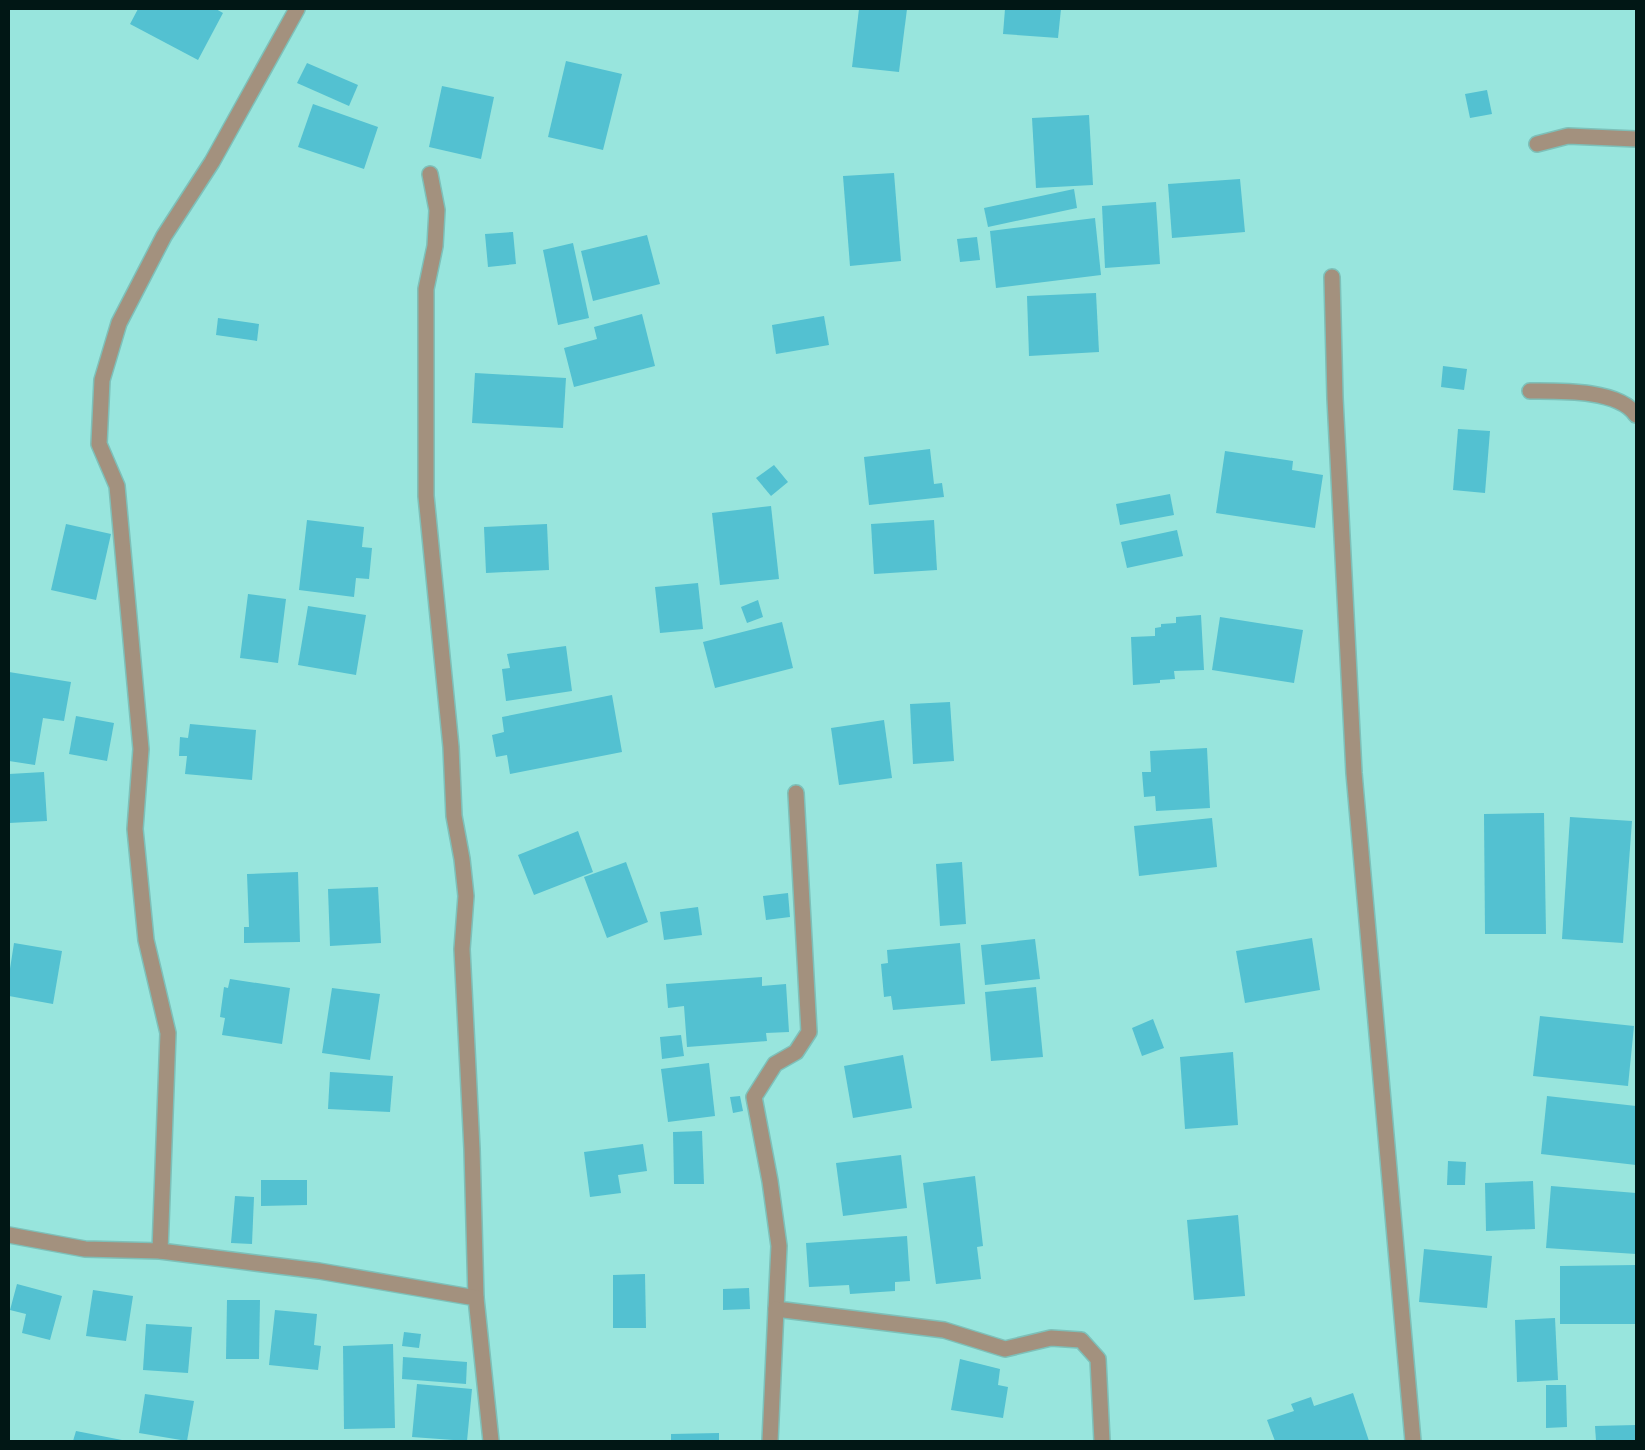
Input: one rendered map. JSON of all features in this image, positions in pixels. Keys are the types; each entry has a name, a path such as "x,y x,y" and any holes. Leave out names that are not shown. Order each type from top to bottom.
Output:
{"street":[{"path":"160,1251 168,1033 146,940 136,838 141,749 117,486 99,444 102,380 119,323 164,236 212,162 297,9"},
{"path":"1537,144 1568,136 1636,139"},
{"path":"430,174 438,210 435,246 426,289 426,496 451,747 454,816 462,859 466,896 462,949 472,1149 476,1298 492,1441"},
{"path":"1332,277 1335,398 1354,772 1413,1441"},
{"path":"1530,390 1581,391 1610,398 1636,415"},
{"path":"770,1441 779,1246 770,1180 754,1097 775,1064 796,1052 809,1032 796,793"},
{"path":"9,1235 85,1249 160,1251 319,1271 476,1298"},
{"path":"776,1309 944,1330 1005,1350 1051,1338 1081,1340 1098,1359 1102,1441"}],"building":[{"path":"138,9 216,9 223,13 198,60 130,24"},
{"path":"859,9 907,9 899,72 852,67"},
{"path":"1005,9 1061,9 1058,38 1003,34"},
{"path":"566,61 622,74 603,150 548,137"},
{"path":"307,63 358,85 349,106 297,83"},
{"path":"442,86 494,97 481,159 429,147"},
{"path":"1487,90 1492,114 1470,118 1465,94"},
{"path":"313,104 378,127 364,169 298,147"},
{"path":"1089,115 1093,185 1036,188 1032,118"},
{"path":"894,173 901,261 850,266 843,176"},
{"path":"1240,179 1245,232 1172,238 1168,184"},
{"path":"1074,189 1077,208 988,227 984,208"},
{"path":"1156,202 1160,264 1105,268 1102,206"},
{"path":"1095,218 1101,275 996,288 990,231"},
{"path":"513,232 516,264 488,267 485,234"},
{"path":"647,235 660,284 593,301 581,251"},
{"path":"977,237 980,260 960,262 957,239"},
{"path":"573,243 589,318 558,325 543,250"},
{"path":"1096,293 1099,352 1029,356 1027,296"},
{"path":"642,314 655,366 574,387 564,348 597,339 594,327"},
{"path":"824,316 829,345 776,354 772,325"},
{"path":"218,318 259,324 257,341 216,335"},
{"path":"1443,366 1467,369 1464,390 1441,387"},
{"path":"475,373 566,378 563,428 472,423"},
{"path":"1458,429 1490,431 1485,493 1453,490"},
{"path":"930,449 934,484 942,483 944,497 869,505 864,457"},
{"path":"1225,451 1293,461 1292,470 1323,475 1315,528 1216,513"},
{"path":"774,465 788,482 771,496 756,478"},
{"path":"1170,494 1174,515 1120,525 1116,504"},
{"path":"771,506 779,579 720,585 712,513"},
{"path":"307,520 364,527 362,547 372,548 369,579 356,578 354,597 299,590"},
{"path":"934,520 937,570 874,574 871,524"},
{"path":"66,524 111,534 96,600 51,590"},
{"path":"547,524 549,570 486,573 484,527"},
{"path":"1177,530 1183,556 1127,568 1121,542"},
{"path":"698,583 703,629 660,633 655,587"},
{"path":"248,594 286,599 278,663 240,658"},
{"path":"758,600 763,617 747,623 741,607"},
{"path":"308,606 366,615 356,675 298,665"},
{"path":"1201,615 1204,670 1174,671 1175,679 1160,680 1160,683 1133,685 1131,637 1155,636 1155,628 1161,627 1161,624 1176,623 1176,617"},
{"path":"1220,617 1303,630 1294,683 1212,670"},
{"path":"782,622 793,668 715,688 703,642"},
{"path":"566,646 572,691 506,701 502,669 510,668 507,654"},
{"path":"9,672 71,682 64,721 43,718 35,765 9,761"},
{"path":"612,695 622,752 510,774 507,755 496,757 492,735 504,732 502,717"},
{"path":"950,702 954,761 913,764 910,704"},
{"path":"76,716 114,723 107,761 69,754"},
{"path":"884,720 892,778 839,785 831,728"},
{"path":"190,724 256,730 252,780 185,774 187,756 179,756 180,737 188,738"},
{"path":"1207,748 1210,808 1156,811 1155,796 1144,797 1142,772 1151,772 1150,751"},
{"path":"44,772 47,821 9,823 9,774"},
{"path":"1544,813 1546,934 1485,934 1484,814"},
{"path":"1570,817 1632,821 1623,943 1562,939"},
{"path":"1212,818 1217,867 1139,876 1134,826"},
{"path":"578,831 593,872 534,895 518,855"},
{"path":"626,862 648,922 607,938 584,877"},
{"path":"962,862 966,924 940,926 936,864"},
{"path":"298,872 300,942 244,943 244,927 249,927 247,874"},
{"path":"378,887 381,943 330,946 328,889"},
{"path":"788,893 790,917 766,920 763,896"},
{"path":"698,907 702,935 664,940 660,912"},
{"path":"1312,938 1320,990 1245,1003 1236,951"},
{"path":"1035,939 1040,979 985,985 981,945"},
{"path":"14,943 62,951 53,1004 9,996 9,975"},
{"path":"960,943 965,1004 893,1010 891,996 884,997 881,964 888,963 887,950"},
{"path":"762,977 762,986 786,984 789,1032 766,1033 767,1041 687,1047 684,1006 668,1008 666,984"},
{"path":"230,979 290,988 282,1044 222,1035 225,1018 220,1017 224,987 228,988"},
{"path":"1036,987 1043,1057 991,1061 985,992"},
{"path":"332,988 380,994 370,1060 322,1053"},
{"path":"1540,1016 1634,1026 1628,1086 1533,1076"},
{"path":"1153,1019 1164,1048 1142,1056 1132,1028"},
{"path":"681,1035 684,1056 662,1059 660,1037"},
{"path":"1233,1052 1238,1125 1185,1129 1180,1057"},
{"path":"903,1055 912,1108 853,1118 844,1066"},
{"path":"709,1063 715,1116 668,1122 661,1069"},
{"path":"330,1072 393,1076 390,1112 328,1109"},
{"path":"740,1096 743,1111 733,1113 730,1097"},
{"path":"1547,1096 1636,1106 1636,1165 1541,1154"},
{"path":"702,1131 704,1184 674,1184 673,1132"},
{"path":"643,1144 647,1171 618,1175 621,1193 590,1197 584,1152"},
{"path":"901,1155 907,1208 843,1216 836,1163"},
{"path":"1448,1161 1466,1162 1465,1185 1447,1185"},
{"path":"975,1176 983,1246 977,1247 981,1279 936,1284 923,1183"},
{"path":"261,1180 307,1180 307,1205 261,1206"},
{"path":"1533,1181 1535,1229 1486,1231 1485,1183"},
{"path":"1551,1186 1636,1193 1636,1254 1546,1248"},
{"path":"235,1196 254,1197 252,1244 231,1243"},
{"path":"1238,1215 1245,1296 1194,1300 1187,1220"},
{"path":"907,1236 910,1281 895,1282 895,1291 850,1294 849,1285 809,1287 806,1243"},
{"path":"1424,1249 1492,1256 1487,1308 1419,1302"},
{"path":"1636,1265 1636,1324 1560,1324 1560,1266"},
{"path":"645,1274 646,1328 613,1328 613,1275"},
{"path":"17,1284 62,1296 50,1340 22,1333 26,1314 10,1310"},
{"path":"749,1288 750,1309 723,1310 723,1289"},
{"path":"93,1290 133,1296 126,1341 86,1336"},
{"path":"227,1300 260,1300 259,1359 226,1359"},
{"path":"275,1310 317,1314 314,1345 321,1346 318,1370 269,1365"},
{"path":"1555,1318 1558,1380 1517,1382 1515,1320"},
{"path":"146,1324 192,1327 188,1373 143,1370"},
{"path":"404,1332 421,1334 419,1348 402,1346"},
{"path":"393,1344 395,1428 344,1429 343,1346"},
{"path":"403,1357 467,1362 466,1384 402,1379"},
{"path":"960,1359 1000,1369 998,1385 1008,1387 1003,1418 951,1410"},
{"path":"417,1384 472,1389 467,1441 412,1437"},
{"path":"1546,1385 1566,1385 1567,1427 1546,1428"},
{"path":"1353,1393 1369,1441 1275,1441 1267,1420 1294,1411 1291,1404 1311,1397 1314,1406"},
{"path":"145,1394 194,1401 187,1441 139,1433"},
{"path":"1636,1425 1636,1441 1596,1441 1595,1426"},
{"path":"76,1431 122,1440 122,1441 73,1441"},
{"path":"719,1433 719,1441 671,1441 671,1434"}]}
